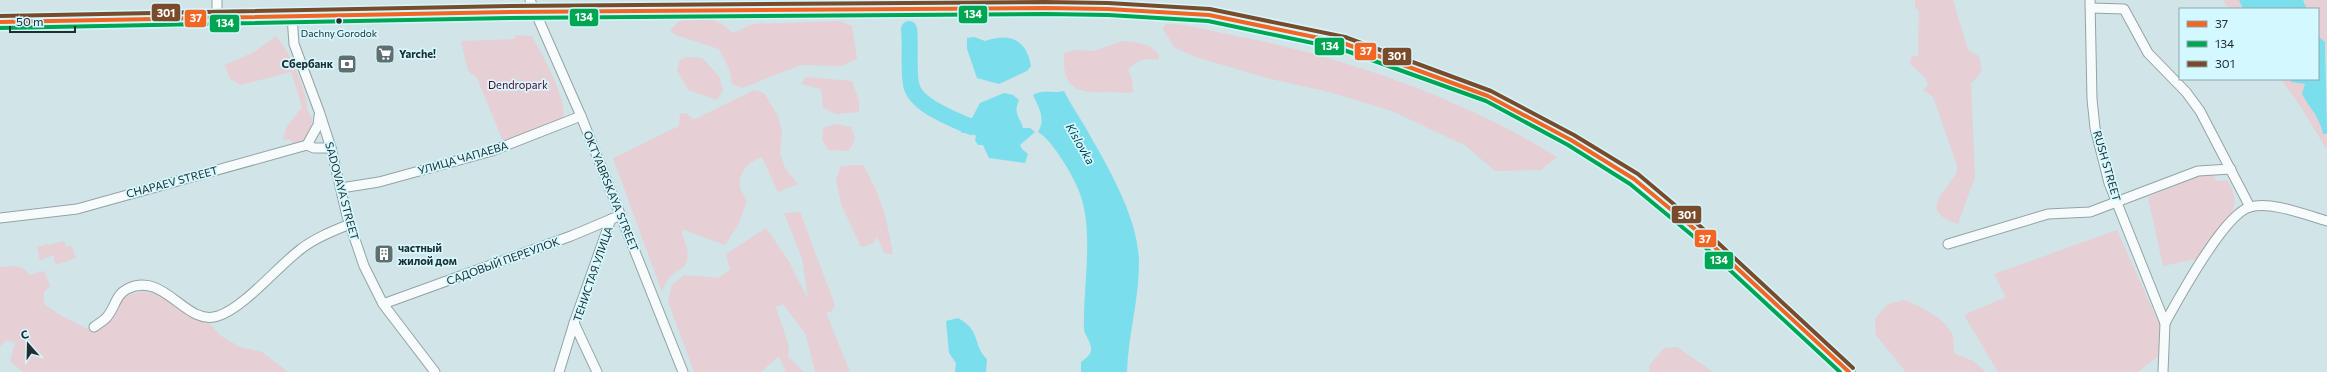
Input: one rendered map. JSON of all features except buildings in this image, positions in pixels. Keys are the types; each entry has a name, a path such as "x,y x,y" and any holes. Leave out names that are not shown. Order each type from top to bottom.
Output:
{"main road":[{"path":"0,22 536,12 850,10 1084,9 1210,15 1343,43 1488,96 1571,140 1634,179 1697,231 1849,372"}],"street":[{"path":"217,0 217,17"},
{"name":"OKTYABRSKAYA STREET","path":"530,0 581,116 682,372"},
{"path":"2090,4 2124,9 2148,53 2186,92 2200,111 2250,207"},
{"name":"RUSH STREET","path":"2090,4 2092,99 2095,128 2109,183 2165,324"},
{"name":"SADOVAYA STREET","path":"292,16 294,44 320,111 350,224 364,266 383,304 436,372"},
{"path":"320,111 318,125 307,145 314,148 331,148"},
{"name":"УЛИЦА ЧАПАЕВА","path":"341,188 380,182 492,151 581,116"},
{"name":"CHAPAEV STREET","path":"0,218 77,209 307,145"},
{"path":"1948,244 2048,214 2090,212 2198,171 2231,169"},
{"path":"2163,372 2165,324 2208,251 2239,212 2250,207 2266,205 2327,221"},
{"name":"САДОВЫЙ ПЕРЕУЛОК","path":"383,304 565,238 621,215"},
{"name":"ТЕНИСТАЯ УЛИЦА","path":"597,372 574,323 611,219"},
{"path":"94,327 107,318 119,294 137,286 150,286 164,291 191,311 206,316 217,316 241,301 301,249 319,238 350,224"},
{"path":"559,372 574,323"}],"green space":[{"path":"1915,0 1953,0 1968,50 1979,56 1982,71 1971,84 1975,177 1958,224 1946,219 1939,213 1937,207 1941,194 1957,172 1957,165 1933,97 1923,90 1928,85 1926,78 1910,64 1911,57 1918,56 1919,11 1915,7"},
{"path":"2223,0 2239,0 2243,8 2228,8"},
{"path":"2303,0 2327,0 2327,58 2325,42 2319,37 2319,8 2307,8"},
{"path":"708,18 722,24 733,33 753,24 840,21 852,26 857,59 841,66 801,65 742,88 732,84 730,71 719,49 676,35 670,30 679,21"},
{"path":"1166,24 1190,26 1273,44 1358,67 1441,98 1481,116 1557,157 1541,170 1495,171 1466,146 1392,111 1329,92 1267,78 1196,57 1175,48 1163,29"},
{"name":"Dendropark","path":"515,35 532,36 548,65 558,89 564,110 563,119 503,141 477,78 468,71 461,41 515,39"},
{"path":"276,36 289,55 296,70 302,85 308,112 312,118 310,133 306,139 293,145 290,139 283,140 286,128 302,107 291,72 241,85 230,79 225,65 254,52"},
{"path":"1123,41 1148,46 1159,55 1158,60 1142,60 1134,64 1128,70 1132,80 1133,92 1090,92 1074,87 1069,82 1064,65 1064,53 1075,50 1093,51"},
{"path":"687,57 702,58 719,76 723,90 717,100 688,90 677,70 680,60"},
{"path":"806,77 852,81 859,101 859,112 836,114 823,108 821,89 801,84"},
{"path":"2282,80 2292,80 2292,82 2305,84 2314,115 2321,123 2323,134 2327,134 2327,150 2301,107"},
{"path":"754,90 764,93 778,116 782,132 780,153 785,168 798,184 778,192 762,157 749,164 743,171 740,181 741,189 747,201 739,223 725,245 682,229 687,249 687,261 683,268 669,278 662,292 613,158 679,126 680,114 687,113 693,120"},
{"path":"836,124 851,127 855,139 849,151 828,150 822,140 823,128"},
{"path":"863,165 879,197 893,254 885,254 877,237 872,244 861,247 841,204 836,179 841,166"},
{"path":"2213,174 2216,181 2227,180 2231,188 2234,196 2234,207 2232,212 2196,259 2163,266 2148,197 2199,176"},
{"path":"800,212 835,305 832,311 826,313 850,372 815,372 806,335 783,304 776,307 789,347 788,357 804,372 786,372 779,356 761,372 694,372 668,301 672,285 684,275 719,278 730,269 726,254 766,228 788,260 808,299 802,258 784,213"},
{"path":"2117,230 2160,326 2158,356 2138,372 1998,372 1964,315 2006,297 1994,274"},
{"path":"64,241 66,247 71,245 76,258 56,265 53,255 40,261 37,247 48,244 50,248 49,245"},
{"path":"15,266 23,268 30,275 44,271 50,286 44,292 44,304 57,313 93,332 107,324 125,296 143,291 159,295 196,319 210,324 221,336 240,347 262,352 288,372 23,372 10,361 15,343 7,340 0,346 0,267"},
{"path":"1904,300 1924,309 1943,322 1952,334 1954,341 1954,353 1973,361 1986,372 1906,372 1876,335 1875,319 1888,304"},
{"path":"1677,347 1713,372 1650,372 1649,366 1664,348"}],"water":[{"path":"2239,0 2303,0 2307,8 2243,8"},
{"path":"974,37 985,41 1002,37 1016,40 1026,50 1031,66 1027,71 999,84 977,78 967,49 967,38"},
{"path":"2319,37 2325,42 2327,134 2323,134 2320,123 2302,94 2305,84 2291,82 2292,80 2319,80"},
{"path":"1064,91 1120,191 1134,228 1138,245 1139,277 1129,345 1127,372 1081,372 1081,362 1091,353 1091,345 1084,328 1087,264 1087,231 1085,215 1076,183 1051,144 1038,132 1042,118 1033,95 1041,92"},
{"path":"1004,93 1013,95 1019,100 1017,105 1017,114 1023,128 1030,128 1035,132 1020,145 1028,154 1025,163 989,158 983,145 978,145 975,140 976,136 973,133 962,133 951,119 958,116 972,118 980,103"},
{"path":"958,318 966,323 974,333 982,354 987,359 986,372 955,372 956,363 949,353 946,321"}],"waterway":[{"name":"Kislovka","path":"909,29 910,77 914,92 927,105 935,110 971,127"}],"transit line":[{"name":"301","path":"0,16 510,6 1045,2 1108,3 1210,9 1345,37 1491,91 1574,135 1638,174 1701,227 1853,368"},
{"name":"37","path":"0,22 510,12 1045,8 1108,9 1209,15 1343,43 1488,96 1571,140 1634,179 1697,231 1849,372"},
{"name":"134","path":"0,28 510,18 1045,14 1108,15 1208,21 1341,49 1486,101 1568,145 1630,184 1693,236 1840,372"}],"place":[{"name":"Dachny Gorodok","path":"339,21"},
{"name":"Yarche!","path":"385,54"},
{"name":"Сбербанк","path":"347,64"},
{"name":"частный жилой дом","path":"384,254"}]}
